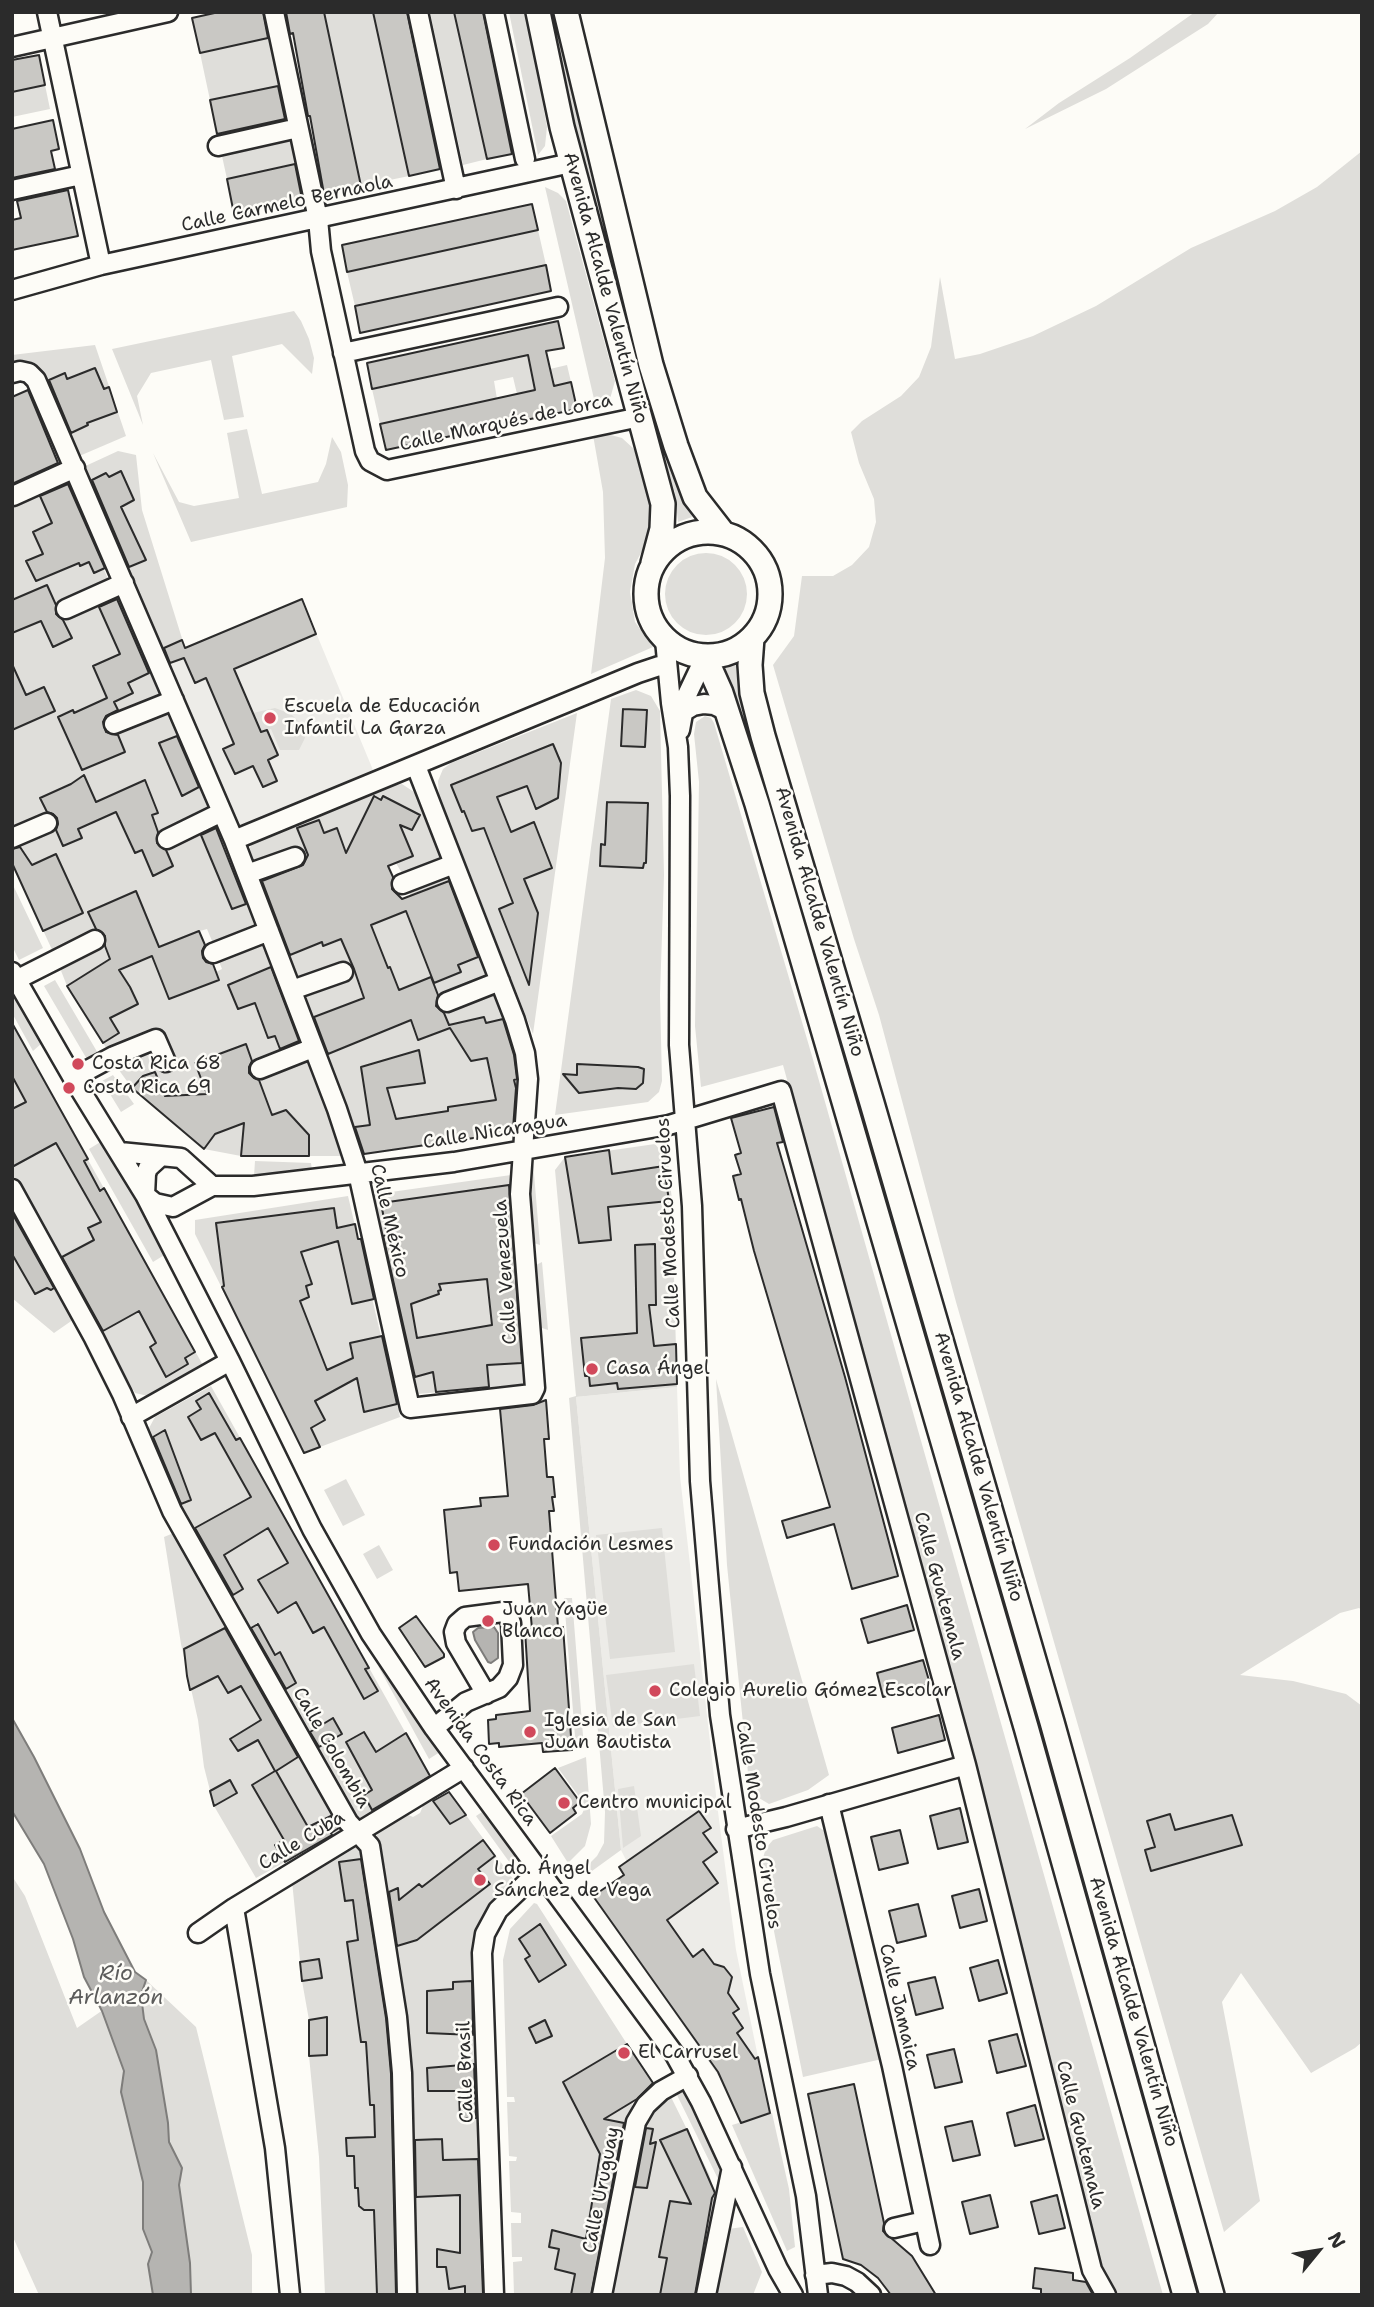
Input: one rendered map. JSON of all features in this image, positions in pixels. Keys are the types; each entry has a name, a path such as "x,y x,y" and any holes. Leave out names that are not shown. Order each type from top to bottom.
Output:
{"street":[{"path":"47,12 101,265"},
{"path":"12,47 167,12"},
{"name":"Calle Marqués de Lorca","path":"274,12 318,219 321,251 365,452 370,461 387,470 640,417"},
{"path":"418,12 456,189"},
{"path":"494,12 525,159"},
{"name":"Avenida Alcalde Valentín Niño","path":"538,12 571,163 663,503 662,529 653,564"},
{"name":"Avenida Alcalde Valentín Niño","path":"566,12 651,365 695,497 723,533"},
{"path":"218,146 299,128"},
{"name":"Calle Carmelo Bernaola","path":"12,290 101,265 571,163"},
{"path":"12,190 81,175"},
{"path":"343,353 558,307"},
{"name":"Calle México","path":"21,373 36,380 75,468 234,840 292,990 358,1173 410,1408"},
{"path":"13,496 75,468"},
{"path":"707,531 723,533 738,539 762,562 768,577 768,610 762,625 752,638 738,649 705,657 682,652 665,640 654,627 648,612 646,587 653,564 662,550 683,537 707,531"},
{"path":"66,609 124,583"},
{"name":"Avenida Alcalde Valentín Niño","path":"752,638 752,693 763,736 869,1090 1052,1722 1212,2295"},
{"name":"Calle Modesto Ciruelos","path":"665,640 678,747 681,865 678,997 692,1206 700,1481 720,1715 760,1974 806,2196 818,2295"},
{"name":"Avenida Alcalde Valentín Niño","path":"705,657 727,710 761,817 1018,1700 1185,2295"},
{"name":"Calle Modesto Ciruelos","path":"678,747 689,687 705,657"},
{"path":"234,840 638,673 667,666"},
{"path":"114,724 174,700"},
{"path":"683,712 704,704 727,710"},
{"name":"Calle Venezuela","path":"410,1408 534,1393 520,1194 528,1079 525,1053 500,981 416,766"},
{"path":"167,839 222,812"},
{"path":"12,838 47,823"},
{"path":"247,874 295,857"},
{"path":"402,884 454,864"},
{"path":"213,953 269,932"},
{"name":"Avenida Costa Rica","path":"95,940 14,976 145,1195 312,1529 371,1634 434,1728 665,2038 688,2076 788,2292 804,2287 815,2275"},
{"path":"292,990 343,972"},
{"path":"447,1002 500,981"},
{"path":"73,1078 114,1056 156,1039 166,1062"},
{"path":"260,1069 313,1048"},
{"name":"Calle Nicaragua","path":"173,1207 212,1186 253,1186 454,1162 685,1121 781,1091"},
{"name":"Calle Guatemala","path":"781,1091 966,1765 1092,2270 1105,2295"},
{"path":"120,1152 181,1158 212,1186"},
{"path":"160,1157 146,1174 145,1195 155,1203 173,1207"},
{"path":"192,1195 197,1184 196,1174"},
{"name":"Calle Colombia","path":"12,1189 122,1394 172,1511 348,1822 370,1846 397,2017 402,2073 407,2295"},
{"name":"Avenida Costa Rica","path":"171,1244 169,1231 173,1207"},
{"path":"131,1417 230,1361"},
{"path":"434,1728 466,1702 486,1694 499,1688 508,1678 513,1665 511,1623 503,1612 465,1617 457,1624 454,1632 456,1643 486,1694"},
{"path":"736,1829 966,1765"},
{"name":"Calle Cuba","path":"198,1933 234,1908 464,1768"},
{"name":"Calle Jamaica","path":"829,1804 892,2066 930,2245"},
{"name":"Calle Brasil","path":"494,2295 482,1953 485,1934 498,1910 540,1870"},
{"path":"234,1908 275,2148 290,2295"},
{"name":"Calle Uruguay","path":"602,2295 636,2122 646,2105 662,2091 688,2076"},
{"path":"706,2295 732,2167"},
{"path":"894,2228 924,2221"},
{"path":"815,2275 832,2273 846,2276 871,2295"},
{"name":"Calle Modesto Ciruelos","path":"808,2295 815,2275"}],"shaded area":[{"path":"324,12 373,12 409,176 361,186"},
{"path":"430,12 454,12 487,159 463,165"},
{"path":"509,12 526,12 547,127 545,146 538,155"},
{"path":"548,12 554,12 586,156 631,333 681,491 692,517 678,522 675,493 636,366 577,144"},
{"path":"1195,12 1219,12 1208,24 1106,89 1025,129 1059,103"},
{"path":"270,38 280,86 210,100 200,53"},
{"path":"45,85 50,109 12,117 12,92"},
{"path":"291,141 296,163 227,179 222,156"},
{"path":"1362,151 1362,1610 1359,1608 1340,1613 1240,1675 1293,1681 1346,1694 1362,1706 1362,2042 1311,2073 1241,1973 1222,2002 1260,2201 1224,2232 956,1302 879,1015 773,665 794,636 802,576 833,576 852,565 869,547 876,522 874,499 859,463 851,432 862,421 901,396 919,377 931,347 940,277 955,359 980,354 1033,336 1096,306 1191,248 1275,211 1317,187"},
{"path":"545,187 558,193 566,201 615,381 610,399 597,412"},
{"path":"538,230 546,265 355,306 347,272"},
{"path":"294,311 309,339 314,358 312,374 282,344 232,356 244,417 224,420 211,360 151,373 137,396 143,425 112,349"},
{"path":"95,345 126,436 77,457 43,379 12,366 12,355"},
{"path":"546,351 550,369 567,365 571,382 517,394 513,377 494,381 497,399 380,424 372,389"},
{"path":"247,429 262,494 318,482 326,464 332,437 341,452 348,485 347,507 191,542 153,453 179,502 194,506 239,498 227,433"},
{"path":"607,434 622,438 634,449 654,514 648,540 635,564 630,592 635,622 653,647 591,674 605,558 603,492 593,435"},
{"path":"118,451 136,455 142,510 185,648 162,657 79,469"},
{"path":"64,477 111,586 65,600 56,606 64,620 76,609 114,591 260,931 215,948 207,929 200,931 216,972 222,969 218,959 263,938 340,1140 343,1156 241,1156 204,1149 132,1088 113,1062 161,1040 110,1054 67,986 58,963 103,944 99,934 91,932 89,936 54,954 12,863 12,841 54,828 52,822 12,835 12,500"},
{"path":"706,553 722,556 735,565 744,578 747,594 744,610 735,623 722,632 706,635 690,632 677,623 668,610 665,594 668,578 677,565 690,556"},
{"name":"Escuela de Educación Infantil La Garza","path":"302,599 373,770 246,825 234,824 162,657"},
{"path":"736,664 738,689 827,989 823,990 733,691 723,669"},
{"path":"636,690 651,696 660,711 664,875 660,995 662,1081 659,1092 648,1102 555,1115 611,699"},
{"path":"275,708 291,714 304,727 305,738 299,750 280,750 271,729 261,732 253,713"},
{"path":"577,713 533,1034 439,795 438,781 443,769 451,763"},
{"path":"705,716 711,718 714,723 812,1056 1163,2295 1118,2295 1101,2267 978,1775 783,1065 701,1087 695,1026 699,782 694,734 696,722"},
{"path":"402,784 417,794 443,863 405,878 394,860 387,862 407,910 414,907 409,892 411,885 448,872 489,982 439,998 445,1015 453,1011 456,1001 492,988 506,1018 519,1079 517,1126 508,1133 362,1154 248,851 252,844 388,786"},
{"path":"12,883 43,948 19,960 12,946"},
{"path":"55,980 99,1055 88,1061 44,986"},
{"path":"12,991 42,1043 33,1051 12,1013"},
{"path":"832,1003 1066,1810 1197,2279 1192,2281 827,1004"},
{"path":"12,1024 204,1367 148,1396 135,1393 12,1173"},
{"path":"113,1075 134,1104 121,1112 102,1081"},
{"path":"102,1141 166,1254 153,1262 89,1149"},
{"path":"655,1144 668,1160 672,1201 677,1387 576,1397 621,1850 592,1871 581,1872 597,1856 604,1843 605,1812 569,1398 576,1396 555,1170 565,1157"},
{"path":"255,1161 311,1163 312,1170 254,1176"},
{"path":"533,1162 540,1245 531,1242 527,1195 528,1163"},
{"path":"511,1175 526,1354 522,1354 522,1365 527,1365 527,1382 418,1394 370,1195"},
{"path":"348,1196 400,1417 304,1453 195,1234 195,1220"},
{"path":"12,1201 77,1317 54,1333 12,1298"},
{"path":"542,1262 548,1330 539,1327 534,1266"},
{"path":"716,1379 829,1775 808,1790 769,1804 754,1795 749,1783 727,1565"},
{"path":"211,1386 432,1780 357,1822 175,1497 148,1430 155,1417"},
{"name":"Colegio Aurelio Gómez Escolar","path":"677,1387 680,1476 717,1804 736,1950 758,2057 720,2078 593,1896 624,1875 627,1862 621,1850 576,1397"},
{"path":"346,1479 365,1515 343,1526 324,1490"},
{"path":"662,1528 675,1652 610,1659 596,1535"},
{"path":"176,1532 344,1829 256,1878 214,1806 204,1767 198,1720 181,1644 164,1537"},
{"path":"379,1545 393,1570 377,1579 363,1554"},
{"path":"564,1598 572,1598 584,1748 576,1749"},
{"path":"377,1664 440,1752 429,1759"},
{"path":"694,1664 700,1716 613,1727 606,1675"},
{"path":"586,1757 591,1824 585,1846 568,1863 551,1836 582,1814 585,1807 558,1768"},
{"path":"634,1786 641,1836 623,1848 618,1789"},
{"path":"449,1792 516,1883 476,1932 475,1939 485,2295 414,2295 376,1841 378,1830 406,1814 413,1817 420,1813 423,1806"},
{"path":"485,1810 518,1857 510,1863 476,1816"},
{"path":"817,1826 826,1832 882,2059 803,2077 763,1876 763,1858 766,1848 773,1840"},
{"path":"353,1845 365,1852 394,2048 403,2295 325,2295 309,2020 302,1981 292,1881"},
{"path":"12,1876 25,1896 77,2028 146,1980 196,2027 252,2255 252,2295 39,2295 12,2235"},
{"path":"534,1903 627,2044 606,2058 633,2101 595,2295 514,2295 513,2262 522,2261 522,2257 512,2257 511,2223 521,2223 521,2213 511,2212 509,2161 516,2161 517,2157 509,2156 507,2102 515,2102 514,2097 507,2097 503,1960 510,1929"},
{"path":"686,2090 723,2169 720,2183 676,2093"},
{"path":"670,2095 709,2174 717,2199 699,2295 608,2295 642,2123 653,2107"},
{"path":"772,2113 789,2189 795,2247 787,2251 732,2125"},
{"path":"743,2227 762,2272 753,2295 714,2295 728,2229"}],"water":[{"path":"494,1627 498,1633 498,1658 491,1663 475,1640 473,1632 478,1628"},
{"name":"Río Arlanzón","path":"12,1718 80,1849 104,1912 135,1972 146,1980 141,1995 144,2019 156,2050 169,2142 182,2168 179,2185 190,2263 191,2295 153,2295 148,2264 152,2252 143,2229 143,2182 121,2092 124,2071 102,2011 84,1977 73,1939 44,1864 12,1811"}],"building":[{"path":"219,12 263,12 268,38 200,53 192,18"},
{"path":"286,12 324,12 361,186 324,194 293,33 290,34"},
{"path":"373,12 407,12 440,169 409,176"},
{"path":"454,12 483,12 512,154 487,159"},
{"path":"39,55 45,85 12,92 12,60"},
{"path":"278,86 285,119 217,134 210,100"},
{"path":"53,120 59,149 51,151 55,169 12,178 12,129"},
{"path":"295,164 302,199 234,214 227,179"},
{"path":"68,190 78,236 12,250 12,220 21,218 17,201"},
{"path":"532,204 538,230 347,272 342,245"},
{"path":"546,265 551,291 360,333 355,306"},
{"path":"558,321 564,348 546,351 554,386 571,382 577,409 386,450 380,424 535,390 528,355 372,389 367,363"},
{"path":"95,368 104,389 109,387 117,412 87,423 88,425 71,433 49,380 65,373 67,379"},
{"path":"28,390 58,463 12,484 12,397"},
{"path":"121,471 134,500 121,507 146,560 129,567 92,480 106,473 109,477"},
{"path":"68,484 105,568 94,573 89,562 80,566 79,563 36,581 26,561 43,554 33,532 52,523 40,496"},
{"path":"47,585 56,605 56,614 63,620 72,638 53,647 41,621 12,633 12,600"},
{"path":"117,599 149,673 128,683 133,693 114,702 118,710 106,716 103,722 106,732 118,735 125,752 82,770 58,717 107,698 93,666 120,654 99,607"},
{"path":"302,599 316,634 234,669 261,732 267,730 278,755 268,760 277,781 263,787 253,766 235,774 223,749 234,744 206,678 195,683 184,658 170,663 164,648 182,640 185,648"},
{"path":"12,664 26,695 44,687 55,711 12,730"},
{"path":"623,709 647,710 645,747 621,746"},
{"path":"177,736 199,787 182,796 159,743"},
{"path":"553,744 561,763 558,798 536,809 527,786 497,797 511,832 534,822 552,868 524,879 538,913 529,985 499,909 513,903 484,828 472,831 451,785"},
{"path":"84,775 96,802 145,780 158,813 152,815 158,832 157,843 166,850 173,866 153,876 142,850 135,853 116,812 78,829 82,838 63,846 56,830 57,818 47,812 40,798"},
{"path":"374,796 381,800 383,796 420,815 412,830 400,825 413,856 388,866 393,877 392,889 402,899 449,881 478,957 458,965 461,972 434,983 406,911 371,925 388,968 390,967 399,990 431,977 438,995 436,1006 444,1013 449,1025 484,1017 486,1023 503,1019 514,1055 517,1079 514,1080 516,1088 513,1129 508,1133 364,1154 355,1127 370,1125 361,1067 419,1050 425,1083 387,1088 396,1119 496,1100 487,1058 471,1061 450,1028 418,1040 411,1020 328,1054 314,1017 364,998 354,969 341,939 323,946 322,942 290,955 262,881 303,865 308,855 297,828 319,820 324,833 337,828 346,853"},
{"path":"607,802 648,803 646,863 643,868 600,866 601,844 605,845"},
{"path":"216,828 246,904 232,909 201,835"},
{"path":"20,847 32,865 56,854 83,913 43,931 12,863 12,849"},
{"path":"136,891 159,947 199,931 205,945 203,958 213,964 219,980 169,999 152,956 119,970 138,1004 110,1018 119,1033 103,1043 67,986 110,959 105,946 105,936 96,929 88,912"},
{"path":"271,967 299,1041 280,1049 275,1036 268,1038 255,1003 238,1009 228,985"},
{"path":"12,1023 88,1159 84,1161 100,1191 104,1188 195,1352 185,1358 188,1364 166,1377 150,1347 156,1343 139,1311 103,1331 62,1257 94,1240 88,1228 101,1222 56,1143 12,1167 12,1109 26,1102 12,1076"},
{"path":"246,1044 252,1061 249,1073 259,1080 272,1115 286,1110 309,1135 309,1156 241,1156 244,1123 215,1134 204,1149 132,1088 143,1076 155,1072 165,1096 207,1094 195,1063"},
{"path":"577,1064 638,1067 644,1069 643,1083 636,1089 618,1088 579,1093 563,1074 577,1075"},
{"path":"774,1107 783,1142 777,1143 845,1377 898,1576 852,1589 834,1524 787,1538 782,1521 830,1507 733,1176 741,1174 735,1155 741,1153 731,1118"},
{"path":"609,1150 612,1174 664,1166 669,1201 608,1207 611,1240 579,1243 565,1157"},
{"path":"509,1185 522,1363 487,1365 489,1387 436,1392 433,1372 415,1377 383,1236 387,1235 381,1203","holes":["487,1279 492,1325 417,1338 411,1304 439,1294 439,1284"]},
{"path":"334,1208 337,1228 355,1224 358,1239 361,1239 374,1299 352,1304 338,1241 301,1252 312,1284 306,1286 309,1297 300,1301 327,1370 353,1358 350,1343 382,1336 397,1404 364,1412 357,1378 315,1401 325,1420 311,1428 320,1447 304,1453 222,1287 216,1223"},
{"path":"12,1213 54,1288 51,1290 47,1288 35,1294 12,1254"},
{"path":"655,1244 656,1305 649,1305 654,1346 676,1344 677,1384 618,1389 617,1383 590,1386 589,1376 585,1376 581,1338 637,1333 635,1245"},
{"path":"209,1393 236,1440 240,1438 369,1668 365,1669 378,1691 364,1699 324,1627 313,1633 296,1602 278,1613 258,1580 288,1563 268,1528 224,1555 243,1589 233,1595 195,1528 251,1497 215,1433 201,1440 188,1417 201,1409 196,1401"},
{"path":"546,1400 549,1439 544,1439 547,1477 553,1477 555,1497 552,1497 554,1511 549,1511 558,1627 563,1627 572,1750 543,1752 542,1743 499,1747 499,1743 489,1744 488,1720 496,1719 496,1715 530,1711 525,1630 532,1629 528,1584 459,1591 457,1572 450,1573 444,1510 481,1506 480,1498 508,1496 500,1409 533,1405"},
{"path":"165,1430 191,1500 181,1504 153,1437"},
{"path":"907,1605 914,1630 868,1643 861,1619"},
{"path":"416,1616 444,1654 444,1657 425,1667 399,1628"},
{"path":"258,1624 275,1655 280,1652 296,1683 286,1689 251,1628"},
{"path":"225,1628 298,1757 276,1771 308,1827 331,1816 339,1828 331,1833 332,1835 285,1862 275,1845 284,1840 252,1785 275,1771 258,1740 238,1751 230,1739 261,1720 241,1686 228,1693 218,1676 190,1690 184,1649"},
{"path":"923,1660 930,1684 883,1697 877,1673"},
{"path":"939,1715 945,1740 898,1753 892,1728"},
{"path":"333,1718 342,1734 319,1747 310,1732"},
{"path":"364,1732 376,1752 406,1733 430,1776 372,1810 364,1795 372,1790 346,1742"},
{"name":"Centro municipal","path":"555,1768 580,1802 573,1808 576,1813 550,1833 521,1794"},
{"path":"230,1780 237,1793 214,1806 210,1791"},
{"path":"449,1792 466,1815 450,1824 433,1801"},
{"path":"960,1808 968,1842 938,1849 930,1816"},
{"path":"699,1811 711,1828 703,1833 717,1852 703,1862 718,1883 667,1920 693,1957 703,1949 714,1964 724,1967 732,1977 728,1993 739,2009 733,2013 743,2028 737,2033 755,2059 758,2057 770,2113 741,2123 718,2072 593,1896 624,1875 619,1867"},
{"path":"1170,1814 1175,1830 1232,1815 1242,1845 1151,1871 1145,1850 1155,1847 1147,1821"},
{"path":"900,1830 908,1863 879,1870 871,1837"},
{"path":"483,1840 495,1856 478,1869 490,1884 417,1940 397,1946 389,1892 398,1888 399,1900 419,1884 422,1887"},
{"path":"361,1859 386,2018 391,2074 396,2295 377,2295 374,2210 364,2210 359,2206 358,2188 355,2188 354,2156 347,2156 346,2138 375,2137 366,2042 361,2042 347,1942 358,1940 353,1900 345,1901 339,1862"},
{"path":"979,1889 987,1921 960,1928 952,1896"},
{"path":"918,1904 926,1936 897,1943 889,1911"},
{"path":"540,1924 566,1965 539,1982 525,1959 530,1956 519,1939"},
{"path":"319,1959 322,1978 302,1981 300,1962"},
{"path":"998,1960 1007,1993 979,2001 970,1968"},
{"path":"935,1977 943,2008 916,2015 908,1983"},
{"path":"472,1981 473,2035 427,2033 427,1991 453,1989 453,1982"},
{"path":"327,2017 327,2055 309,2056 309,2020"},
{"path":"545,2020 552,2036 536,2043 529,2028"},
{"path":"1017,2034 1026,2066 997,2073 989,2041"},
{"path":"627,2044 653,2083 637,2099 604,2119 624,2123 591,2295 571,2295 575,2274 555,2269 559,2249 549,2247 552,2230 586,2239 600,2154 563,2082"},
{"path":"954,2049 962,2082 935,2088 927,2055"},
{"path":"474,2064 476,2118 460,2119 459,2091 428,2091 427,2068"},
{"path":"854,2084 884,2223 883,2231 912,2256 936,2295 891,2295 878,2278 861,2265 843,2259 808,2094"},
{"path":"1035,2105 1044,2139 1015,2146 1007,2113"},
{"path":"972,2121 980,2155 953,2161 945,2127"},
{"path":"646,2128 653,2129 650,2144 656,2142 647,2188 635,2187"},
{"path":"687,2129 715,2193 695,2295 660,2295 667,2258 659,2257 670,2201 691,2204 660,2140"},
{"path":"442,2139 443,2160 478,2159 483,2294 465,2294 465,2286 449,2289 446,2267 437,2267 437,2249 460,2253 460,2195 416,2197 415,2140"},
{"path":"990,2195 998,2227 970,2234 962,2202"},
{"path":"1057,2195 1065,2228 1039,2234 1031,2202"},
{"path":"1035,2268 1073,2273 1073,2280 1086,2282 1093,2295 1041,2295 1041,2289 1033,2288"}],"place":[{"name":"Escuela de Educación Infantil La Garza","path":"270,718"},
{"name":"Costa Rica 68","path":"78,1064"},
{"name":"Costa Rica 69","path":"69,1088"},
{"name":"Casa Ángel","path":"592,1369"},
{"name":"Fundación Lesmes","path":"494,1545"},
{"name":"Juan Yagüe Blanco","path":"488,1621"},
{"name":"Colegio Aurelio Gómez Escolar","path":"655,1691"},
{"name":"Iglesia de San Juan Bautista","path":"530,1732"},
{"name":"Centro municipal","path":"564,1803"},
{"name":"Ldo. Ángel Sánchez de Vega","path":"480,1880"},
{"name":"El Carrusel","path":"624,2053"}]}
